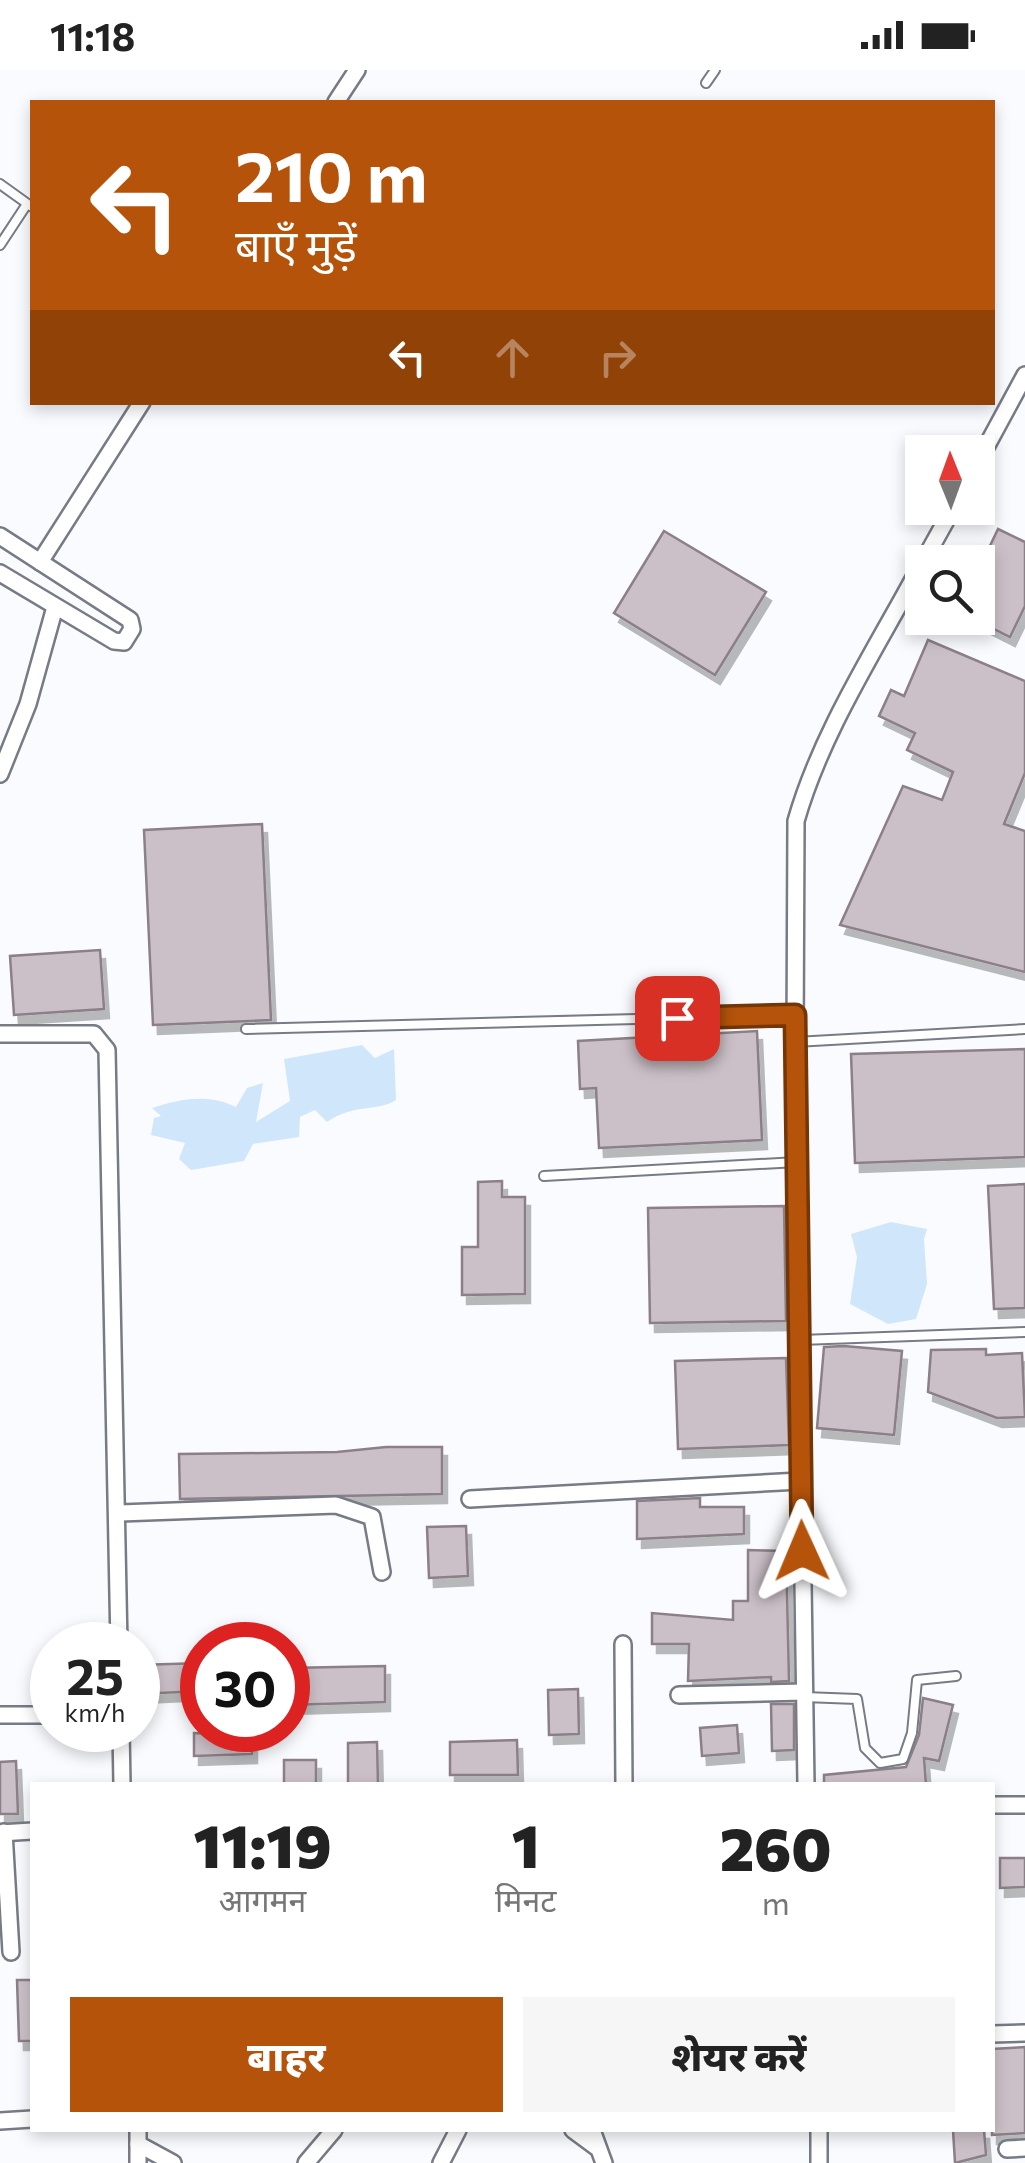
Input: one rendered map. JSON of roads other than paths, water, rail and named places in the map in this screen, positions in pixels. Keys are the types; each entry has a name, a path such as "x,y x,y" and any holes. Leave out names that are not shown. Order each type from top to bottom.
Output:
{"street":[{"path":"337,100 357,70"},
{"path":"993,435 1025,376"},
{"path":"40,562 140,405"},
{"path":"0,536 130,620 132,629 124,642 114,641 0,573"},
{"path":"806,1782 794,867 801,805 854,689 905,596"},
{"path":"0,774 28,704 55,607"},
{"path":"0,1034 80,1031 94,1034 107,1050 120,1622"},
{"path":"470,1499 800,1481"},
{"path":"120,1513 336,1506 358,1509 372,1517 382,1572"},
{"path":"623,1644 624,1782"},
{"path":"679,1696 804,1694"},
{"path":"0,1715 30,1714"},
{"path":"121,1752 122,1782"},
{"path":"995,1805 1025,1805"},
{"path":"11,1952 2,1832 30,1831"},
{"path":"995,2034 1025,2033"},
{"path":"0,2120 30,2119"},
{"path":"306,2163 332,2132"},
{"path":"441,2163 457,2132"},
{"path":"819,2132 820,2163"},
{"path":"138,2137 138,2163"},
{"path":"138,2137 173,2163"},
{"path":"594,2138 604,2163"},
{"path":"1008,2150 1025,2148"}],"lane":[{"path":"706,83 715,70"},
{"path":"0,184 30,206 0,245"},
{"path":"246,1029 795,1015"},
{"path":"795,1042 1025,1029"},
{"path":"544,1176 797,1162"},
{"path":"800,1340 1025,1332"},
{"path":"804,1694 857,1699 866,1748 880,1763 893,1764 903,1759 912,1733 917,1680 956,1676"}],"water":[{"path":"362,1045 375,1058 394,1049 396,1100 389,1104 347,1112 327,1122 315,1110 300,1117 299,1137 253,1144 244,1161 191,1170 179,1159 185,1143 151,1135 154,1118 161,1116 152,1108 194,1099 236,1107 247,1088 263,1083 256,1122 290,1101 284,1059"},
{"path":"891,1222 927,1229 927,1284 916,1319 888,1324 850,1304 857,1257 851,1234"}]}
